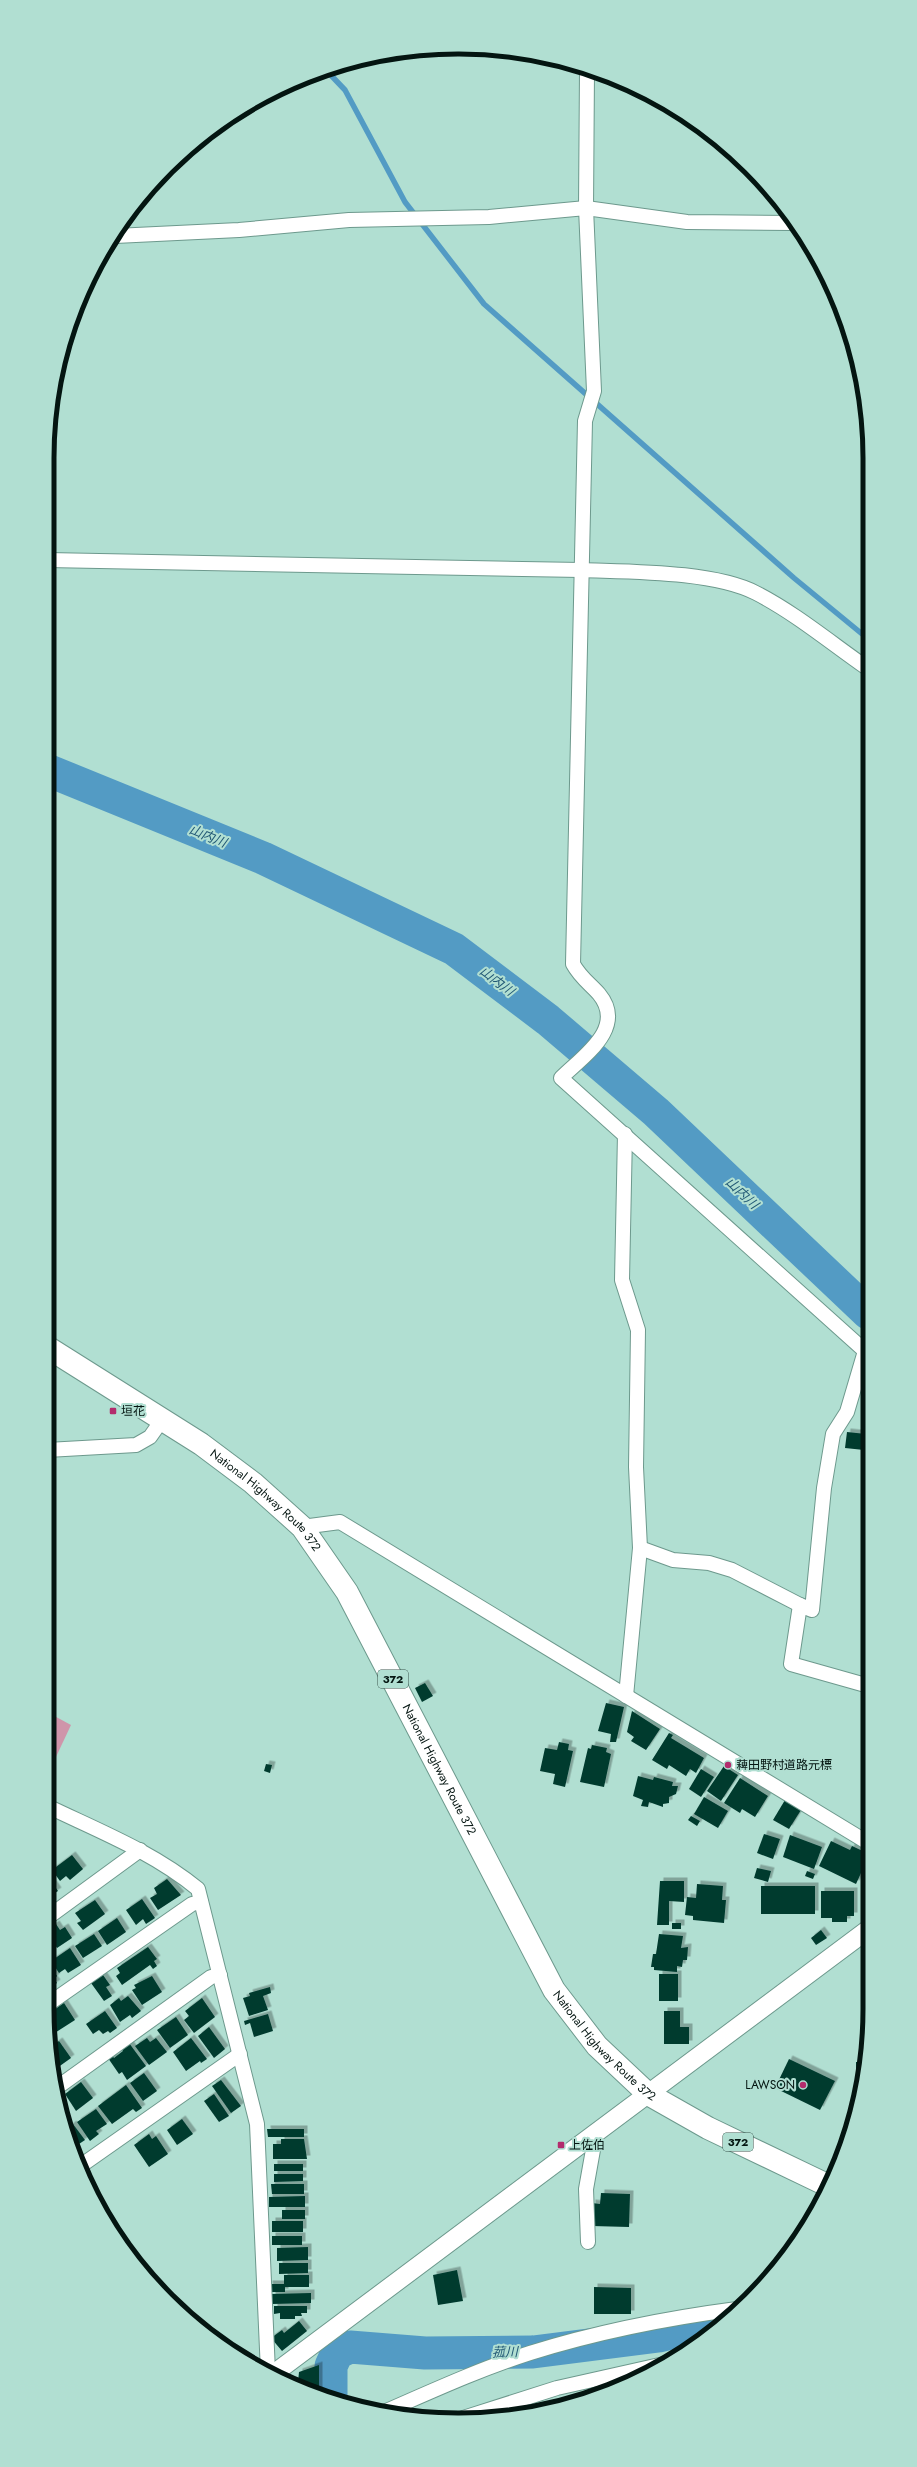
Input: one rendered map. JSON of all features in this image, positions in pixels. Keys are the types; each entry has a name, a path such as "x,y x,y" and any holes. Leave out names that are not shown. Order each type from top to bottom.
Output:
{"highway":[{"name":"National Highway Route 372","path":"54,1351 201,1444 253,1483 302,1527 347,1592 554,1990 597,2046 648,2094 708,2128 823,2183"}],"street":[{"path":"587,74 586,208 594,391 585,421 573,964 579,975 600,995 609,1013 605,1033 561,1078 863,1348"},
{"path":"121,236 239,230 349,220 489,217 586,208 687,222 787,223"},
{"path":"54,560 582,570 643,572 720,580 755,592 782,608 863,665"},
{"path":"625,1134 622,1280 638,1330 636,1466 640,1548 626,1696"},
{"path":"640,1548 673,1560 709,1563 732,1570 812,1610 824,1488 833,1434 847,1412 863,1357"},
{"path":"54,1450 136,1445 150,1437 162,1420"},
{"path":"302,1527 340,1522 863,1840"},
{"path":"800,1605 791,1664 863,1684"},
{"path":"54,1809 140,1850 176,1870 198,1889 257,2124 268,2365"},
{"path":"54,1913 140,1850"},
{"path":"54,2000 192,1904 201,1902"},
{"path":"278,2370 863,1933"},
{"path":"61,2084 211,1977 220,1975"},
{"path":"85,2163 240,2054"},
{"path":"588,2242 586,2189 596,2133"},
{"path":"394,2408 454,2381 531,2353 619,2330 701,2314 727,2311"},
{"path":"481,2412 557,2388 640,2369"}],"shaded area":[{"path":"54,1716 71,1725 54,1761"}],"building":[{"path":"847,1432 863,1434 863,1450 845,1448"},
{"path":"425,1683 433,1696 422,1702 415,1688"},
{"path":"606,1703 624,1707 616,1742 610,1742 611,1734 598,1731"},
{"path":"632,1711 660,1729 646,1750 631,1741 634,1737 627,1732"},
{"path":"669,1733 673,1735 671,1738 704,1758 696,1773 690,1769 686,1776 669,1765 667,1769 652,1760"},
{"path":"559,1742 569,1744 568,1750 573,1751 565,1787 553,1784 555,1774 540,1771 545,1748 557,1750"},
{"path":"592,1745 607,1748 606,1752 611,1754 604,1787 580,1782 588,1748 591,1749"},
{"path":"266,1764 272,1765 270,1773 264,1771"},
{"path":"724,1766 738,1775 721,1801 707,1791"},
{"path":"701,1769 714,1777 701,1797 689,1789"},
{"path":"638,1776 653,1780 654,1777 673,1782 672,1786 678,1786 676,1794 669,1797 669,1803 663,1804 663,1807 649,1802 648,1807 641,1806 643,1800 633,1796"},
{"path":"740,1778 768,1796 755,1817 742,1809 740,1813 724,1803"},
{"path":"704,1797 728,1811 718,1828 694,1814"},
{"path":"785,1800 801,1810 789,1829 773,1820"},
{"path":"691,1816 700,1821 697,1826 688,1820"},
{"path":"764,1834 780,1839 773,1859 757,1853"},
{"path":"790,1835 822,1847 814,1869 783,1857"},
{"path":"831,1841 850,1850 852,1846 863,1851 863,1874 861,1873 856,1884 819,1866"},
{"path":"72,1855 83,1869 70,1880 66,1876 60,1881 54,1873 54,1868"},
{"path":"757,1868 771,1871 768,1882 754,1878"},
{"path":"807,1871 815,1874 813,1879 805,1876"},
{"path":"167,1879 181,1895 158,1910 150,1898 157,1894 154,1888"},
{"path":"660,1881 684,1881 684,1902 669,1901 669,1925 657,1925"},
{"path":"697,1884 723,1886 722,1900 726,1900 724,1923 693,1920 693,1916 685,1915 687,1897 696,1898"},
{"path":"54,1885 58,1891 54,1894"},
{"path":"761,1886 815,1886 815,1914 761,1914"},
{"path":"821,1891 854,1891 854,1916 847,1916 847,1922 832,1922 832,1918 821,1918"},
{"path":"142,1899 155,1918 146,1924 143,1919 136,1925 126,1910"},
{"path":"95,1900 105,1914 83,1930 77,1923 81,1921 75,1913"},
{"path":"117,1918 126,1932 107,1945 98,1931"},
{"path":"672,1923 681,1923 681,1929 672,1929"},
{"path":"56,1924 60,1930 65,1927 72,1938 57,1948 54,1944 54,1925"},
{"path":"821,1930 827,1938 816,1945 811,1938"},
{"path":"94,1934 102,1946 83,1958 75,1946"},
{"path":"659,1934 683,1936 681,1948 688,1947 687,1960 683,1960 682,1967 677,1966 677,1972 654,1970 654,1967 651,1967 653,1954 656,1954"},
{"path":"148,1947 157,1959 154,1961 157,1966 153,1969 150,1965 122,1985 116,1976 120,1973 117,1968"},
{"path":"70,1948 81,1965 68,1973 65,1969 59,1973 54,1966 54,1959"},
{"path":"54,1972 57,1976 54,1979"},
{"path":"659,1974 678,1974 678,2001 659,2001"},
{"path":"103,1975 110,1985 106,1987 112,1996 104,2001 91,1983"},
{"path":"152,1976 162,1992 142,2005 132,1990 136,1988 134,1985"},
{"path":"270,1987 271,1993 263,1996 268,2010 249,2016 243,1998 250,1996 249,1993"},
{"path":"128,1996 141,2011 132,2018 130,2015 120,2022 110,2005 119,1998 121,2001"},
{"path":"202,1998 215,2017 194,2033 184,2020 189,2016 185,2011"},
{"path":"64,2003 75,2020 55,2033 54,2010"},
{"path":"105,2011 117,2028 110,2033 108,2031 103,2034 99,2030 93,2034 86,2024"},
{"path":"664,2011 680,2011 680,2027 689,2027 689,2044 664,2044"},
{"path":"268,2014 273,2031 254,2037 250,2023 245,2025 244,2021"},
{"path":"176,2017 188,2035 170,2048 157,2030"},
{"path":"209,2027 225,2049 214,2058 198,2036"},
{"path":"147,2038 150,2042 156,2038 167,2052 149,2065 135,2046"},
{"path":"191,2038 207,2059 201,2063 200,2061 186,2071 173,2052"},
{"path":"59,2041 71,2058 58,2067 57,2061 56,2044"},
{"path":"129,2043 146,2066 127,2080 122,2072 119,2074 108,2058 112,2055 114,2058 123,2051 121,2048"},
{"path":"789,2059 835,2081 820,2110 775,2088"},
{"path":"856,2062 860,2062 856,2080"},
{"path":"144,2073 157,2091 143,2101 130,2083"},
{"path":"221,2080 241,2106 231,2113 212,2086"},
{"path":"81,2082 93,2098 76,2111 65,2094"},
{"path":"126,2085 142,2108 136,2112 133,2109 112,2124 98,2106"},
{"path":"214,2094 229,2116 219,2122 204,2101"},
{"path":"96,2109 107,2124 96,2131 99,2134 90,2141 77,2122"},
{"path":"182,2119 193,2134 177,2145 167,2130"},
{"path":"73,2124 85,2140 78,2145 75,2139 71,2125"},
{"path":"267,2129 304,2129 304,2137 268,2137"},
{"path":"149,2134 152,2139 156,2136 168,2154 149,2167 134,2145"},
{"path":"281,2139 304,2139 307,2159 273,2159 273,2144 281,2144"},
{"path":"274,2164 303,2164 303,2171 274,2171"},
{"path":"274,2174 303,2174 303,2181 274,2182"},
{"path":"271,2184 304,2184 304,2194 272,2194"},
{"path":"601,2193 630,2194 629,2227 592,2226 592,2203 600,2204"},
{"path":"305,2196 305,2207 269,2207 269,2197"},
{"path":"282,2210 305,2210 305,2219 282,2219"},
{"path":"272,2221 303,2221 303,2232 272,2232"},
{"path":"272,2236 302,2236 302,2245 272,2245"},
{"path":"308,2247 308,2260 277,2261 277,2248"},
{"path":"279,2263 308,2263 308,2273 279,2274"},
{"path":"457,2270 463,2301 438,2305 433,2275"},
{"path":"284,2275 309,2275 309,2287 285,2287 285,2292 270,2292 269,2284 284,2284"},
{"path":"594,2287 631,2288 631,2314 594,2314"},
{"path":"311,2293 311,2303 272,2304 272,2294"},
{"path":"274,2306 307,2306 307,2313 301,2313 302,2316 295,2316 295,2319 280,2319 280,2313 274,2314"},
{"path":"299,2321 307,2331 282,2351 271,2338 282,2330 284,2333"},
{"path":"319,2365 319,2388 298,2379 299,2372"}],"waterway":[{"path":"330,74 345,90 405,202 484,304 794,578 863,635"},
{"name":"山内川","path":"54,773 263,858 454,949 548,1020 656,1112 863,1308"},
{"name":"菰川","path":"331,2393 331,2366 337,2353 350,2347 425,2353 533,2352 659,2336 704,2325 710,2325"}],"place":[{"name":"垣花","path":"113,1411"},
{"name":"薭田野村道路元標","path":"728,1765"},
{"name":"LAWSON","path":"803,2085"},
{"name":"上佐伯","path":"561,2145"}]}
